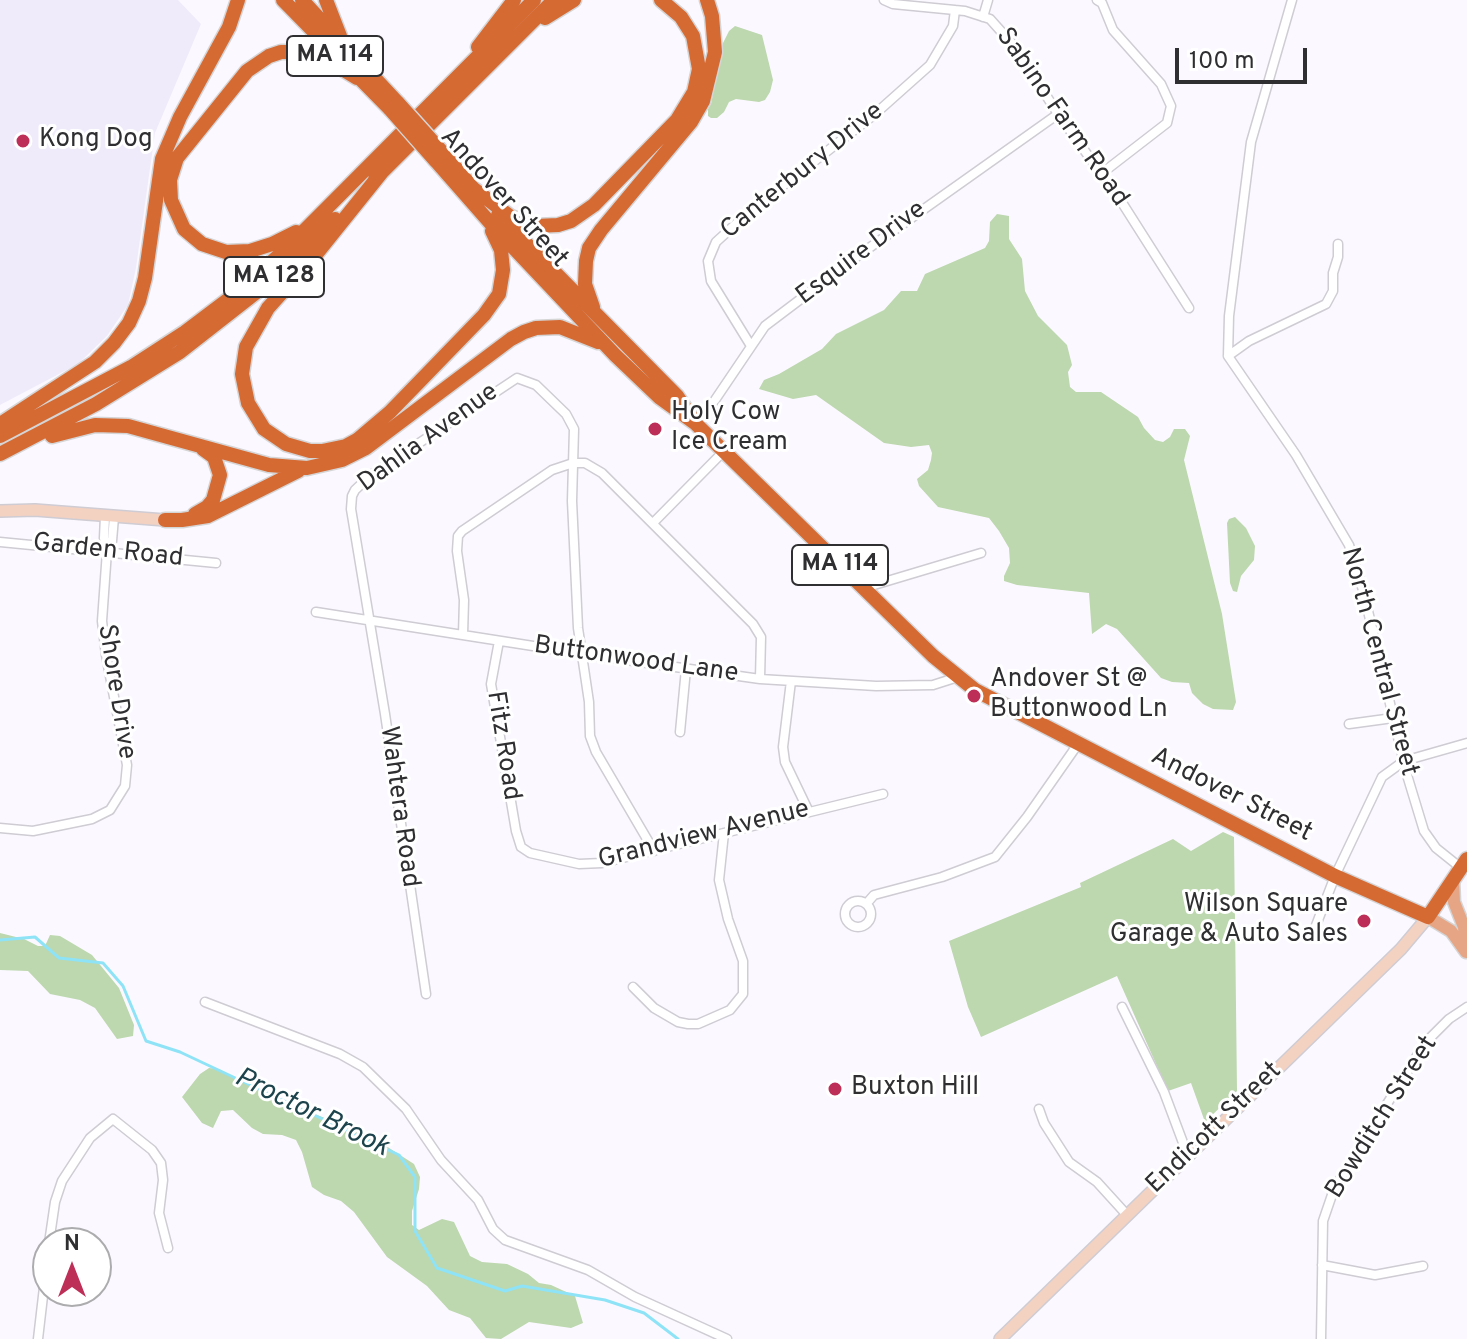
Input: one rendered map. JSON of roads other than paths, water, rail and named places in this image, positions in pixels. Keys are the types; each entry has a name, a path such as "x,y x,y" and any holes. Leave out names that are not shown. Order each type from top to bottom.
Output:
{"highway":[{"path":"0,424 95,362 129,323 145,278 162,159 180,117 229,27 238,0"},
{"name":"Andover Street","path":"283,0 357,78 394,106"},
{"name":"Andover Street","path":"302,0 615,355 659,397 695,423 958,677 989,697 1242,830 1428,917"},
{"path":"326,0 336,27 355,60"},
{"path":"449,86 514,0"},
{"name":"MA 128","path":"0,436 111,378 185,332 263,270 534,0"},
{"name":"MA 128","path":"0,456 105,399 206,333 294,259 554,0"},
{"path":"507,48 574,0"},
{"path":"471,194 511,217 535,226 571,221 594,205 677,120 694,92 699,69 693,36 675,10 661,0"},
{"path":"602,321 585,284 589,248 691,122 703,101 715,52 712,16 707,0"},
{"path":"336,198 310,222 283,240 250,251 226,252 202,244 184,229 171,200 170,180 182,148 247,71 269,56 281,52 307,52 319,55 357,78"},
{"path":"382,172 268,308 246,347 243,387 254,417 276,438 298,448 333,450 368,433 492,305 502,282 501,250 471,194"},
{"name":"Andover Street","path":"471,194 677,396 695,423"},
{"path":"165,520 208,516 285,475 342,460 366,448 524,332 560,327 586,336 615,355"},
{"path":"0,456 60,433 95,425 128,426 269,465 307,468"},
{"path":"165,520 185,518 199,512 207,507 217,492 220,475 214,457 192,442"},
{"path":"1428,917 1460,869"}],"main road":[{"path":"1460,869 1454,902 1464,927 1467,952"},
{"path":"1428,917 1451,931 1467,952"}],"street":[{"name":"Sabino Farm Road","path":"884,0 893,4 955,10 990,19 1015,47 1189,308"},
{"path":"983,17 988,0"},
{"path":"1097,0 1102,3 1113,30 1161,84 1171,106 1167,123 1101,174"},
{"path":"1228,356 1229,316 1251,142 1292,0"},
{"name":"Canterbury Drive","path":"751,346 711,281 708,261 716,242 749,212 875,114 930,65 953,26 955,10"},
{"name":"Esquire Drive","path":"695,423 715,400 765,326 877,242 1058,114"},
{"path":"1228,356 1249,341 1326,304 1333,291 1338,244"},
{"name":"North Central Street","path":"1228,356 1296,455 1349,545 1363,590 1404,761 1428,839 1460,869"},
{"name":"Dahlia Avenue","path":"368,620 351,509 352,496 363,482 517,378 536,385 572,423 576,434 573,463"},
{"path":"653,523 724,451"},
{"path":"573,463 578,628 584,654 592,744 654,851"},
{"path":"463,635 464,600 458,536 552,470 573,463 585,463 596,468 653,523 758,630 761,637 760,679"},
{"path":"0,511 35,510 165,520"},
{"name":"Shore Drive","path":"0,828 33,831 92,819 112,808 125,786 127,765 103,633 107,551 104,538 110,516"},
{"name":"Garden Road","path":"0,542 216,563"},
{"path":"863,588 981,553"},
{"name":"Buttonwood Lane","path":"316,612 760,679 913,686 939,684 958,677"},
{"name":"Wahtera Road","path":"368,620 426,994"},
{"name":"Fitz Road","path":"499,641 491,684 516,831 525,851"},
{"path":"680,732 686,669"},
{"path":"791,681 783,747 785,762 808,810"},
{"path":"1349,724 1393,718"},
{"path":"1315,928 1335,876 1378,783 1388,770 1404,761 1467,743"},
{"path":"867,903 874,895 972,867 995,857 1048,789 1078,744"},
{"name":"Grandview Avenue","path":"525,851 588,865 883,794"},
{"path":"633,987 654,1008 678,1022 688,1024 698,1024 730,1010 743,994 743,961 728,919 719,880 724,833"},
{"name":"Endicott Street","path":"1003,1338 1401,949 1428,917"},
{"path":"205,1002 340,1054 363,1067 406,1109 441,1160 478,1200 493,1229 505,1240 588,1270 635,1297 727,1339"},
{"path":"1122,1007 1164,1092 1188,1156"},
{"name":"Bowditch Street","path":"1321,1339 1324,1212 1334,1189 1425,1043 1449,1019 1467,1007"},
{"path":"1039,1109 1044,1123 1069,1162 1097,1182 1127,1215"},
{"path":"51,1227 62,1181 90,1138 113,1119 152,1150 161,1163 164,1171 160,1221 168,1248"},
{"path":"1322,1265 1375,1275 1423,1266"},
{"path":"38,1339 42,1307"}],"waterway":[{"name":"Proctor Brook","path":"0,940 35,937 59,958 103,963 123,986 146,1041 180,1052 399,1155 415,1177 415,1231 437,1268 505,1291 522,1286 605,1300 644,1313 678,1339"}],"place":[{"name":"Kong Dog","path":"23,141"},
{"name":"Holy Cow Ice Cream","path":"655,429"},
{"name":"Andover St @ Buttonwood Ln","path":"974,696"},
{"name":"Wilson Square Garage & Auto Sales","path":"1364,921"},
{"name":"Buxton Hill","path":"835,1089"}]}
